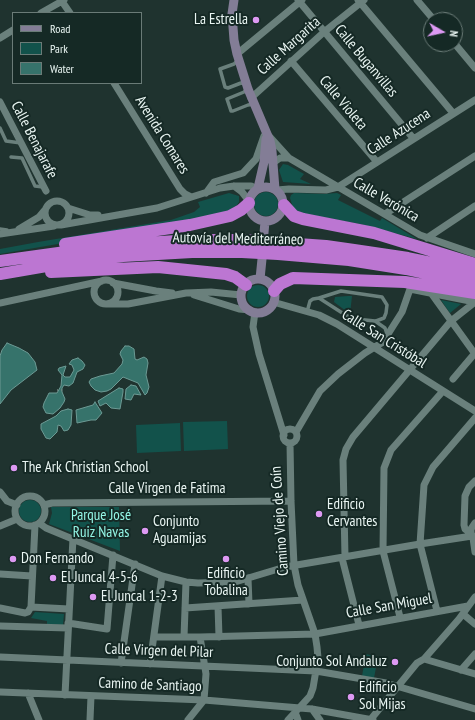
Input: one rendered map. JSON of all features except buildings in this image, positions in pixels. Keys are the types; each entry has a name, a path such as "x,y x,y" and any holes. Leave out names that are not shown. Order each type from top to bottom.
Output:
{"highway":[{"path":"0,260 25,251 85,240 190,225 230,216 241,210 249,202"},
{"path":"284,205 294,216 303,219 374,233 475,264"},
{"name":"Autovía del Mediterráneo","path":"0,260 116,245 191,240 242,246 354,250 408,258 475,272"},
{"name":"Autovía del Mediterráneo","path":"2,273 124,256 192,252 242,246"},
{"name":"Autovía del Mediterráneo","path":"279,248 406,269 475,284"},
{"path":"2,273 158,267 235,276 244,290"},
{"path":"274,296 280,284 293,278 405,282 475,294"}],"street":[{"path":"43,12 62,0 69,12"},
{"path":"234,0 232,14 237,57 272,151 276,189 281,194 284,205 280,215 271,220 260,220 252,213 249,202 242,192 234,186"},
{"path":"417,0 427,12"},
{"path":"237,57 300,1"},
{"name":"Calle Buganvillas","path":"300,1 324,32 414,138"},
{"path":"360,1 453,113"},
{"name":"Calle Margarita","path":"253,101 291,61 360,1"},
{"path":"0,38 12,31"},
{"path":"462,52 475,68"},
{"name":"Calle Violeta","path":"291,61 377,162"},
{"name":"Avenida Comares","path":"115,84 180,189 191,197"},
{"name":"Calle Azucena","path":"338,187 475,100"},
{"name":"Calle Benajarafe","path":"0,102 44,189 56,200"},
{"path":"257,189 266,152 265,132"},
{"path":"206,193 214,182 243,173 256,158 265,132"},
{"name":"Calle Verónica","path":"265,132 289,158 420,235 475,254"},
{"path":"385,214 475,156"},
{"path":"273,163 280,158 289,158"},
{"path":"0,234 157,208 191,197 234,186 251,186 257,189"},
{"path":"249,202 250,196 257,189 268,186 276,189 326,190 338,187"},
{"name":"Calle Benajarafe","path":"44,189 45,209"},
{"path":"14,231 39,217 48,203 56,200 63,202 68,208 69,215 67,219 59,225"},
{"path":"427,238 475,206"},
{"path":"68,208 90,215 108,215"},
{"path":"45,209 46,219 48,222 59,225"},
{"path":"264,233 265,221"},
{"path":"260,279 262,259"},
{"path":"84,284 101,303 128,304 183,293 210,299 239,309 252,311 260,312 266,311 274,296 268,283 260,279 250,282 244,290 243,304 252,311 253,327 259,354 284,439 290,443 296,440 296,432 320,391 338,374 383,342 402,312 410,289 475,302"},
{"path":"0,303 105,280 113,283 156,291 183,293 244,290"},
{"path":"94,294 96,286 102,281"},
{"path":"108,304 114,300 118,293 113,283"},
{"path":"432,293 475,353 453,379"},
{"name":"Calle San Cristóbal","path":"274,296 307,312 332,321 475,411"},
{"path":"359,625 343,558 343,460 346,449 353,436 451,321 475,302"},
{"path":"400,617 383,550 384,468 391,450 443,391"},
{"path":"437,611 420,544 424,485 433,467 475,418"},
{"path":"284,435 286,431 290,429 296,432"},
{"name":"Camino Viejo de Coín","path":"288,720 310,696 316,671 317,647 315,634 298,585 294,565 290,443"},
{"path":"473,537 465,529 464,525 466,496 469,487 475,481"},
{"path":"0,492 7,501 17,504"},
{"path":"0,608 25,613 28,612 31,607 32,576 37,524 45,515 44,505 33,496 23,498 17,504 17,519 25,525 37,524 162,576 186,582 235,582 294,565 420,544 473,537"},
{"name":"Calle Virgen de Fatima","path":"44,505 52,503 291,501"},
{"path":"0,526 17,519"},
{"path":"475,523 471,529 475,552"},
{"path":"65,695 73,538"},
{"path":"0,626 68,625 106,629 113,555"},
{"path":"121,663 135,564"},
{"path":"0,574 32,576"},
{"path":"150,664 162,576"},
{"path":"248,578 249,604"},
{"path":"184,637 186,582"},
{"path":"372,720 397,686 417,663 424,659 463,614 475,597"},
{"path":"185,608 303,600"},
{"path":"218,606 219,636"},
{"name":"Calle San Miguel","path":"154,636 200,637 315,634 400,617 468,606"},
{"path":"31,607 69,609"},
{"path":"463,614 475,624"},
{"path":"188,720 204,700 206,674 200,637"},
{"path":"462,670 475,654"},
{"name":"Calle Virgen del Pilar","path":"0,657 316,671 386,683 475,709"},
{"path":"424,659 475,674"},
{"name":"Camino de Santiago","path":"0,692 204,700 298,710 312,709 372,720"},
{"path":"28,693 39,720"},
{"path":"90,720 91,696"},
{"path":"312,709 320,720"},
{"path":"298,710 298,720"}],"lane":[{"path":"237,57 234,64 220,69 227,88 241,83 247,86 244,92 227,99 231,111 248,105 253,101"},
{"path":"0,128 6,140 21,143"},
{"path":"11,156 22,158 35,186 44,189"},
{"path":"0,229 14,231"},
{"path":"307,312 310,301 313,299 341,291 382,296 387,304 386,313 384,318 379,321 356,319 347,316 319,298"},
{"path":"375,321 385,328 387,335"}],"path":[{"path":"57,390 64,390"}],"green space":[{"path":"283,164 288,165 304,174 300,179 311,184 283,182 279,170"},
{"path":"266,192 274,196 278,204 274,212 266,216 258,212 254,204 258,196"},
{"path":"229,193 239,196 239,202 228,211 179,223 0,254 0,249 171,220 194,212 200,207 198,202"},
{"path":"294,193 337,193 341,195 338,200 380,221 382,218 417,239 360,224 305,214 293,208 290,198"},
{"path":"258,285 262,286 268,292 268,300 262,306 258,307 254,306 248,300 247,296 248,292 254,286"},
{"path":"352,296 350,314 334,302 335,297"},
{"path":"441,300 461,304 450,313"},
{"path":"227,421 228,449 184,451 183,422"},
{"path":"180,423 181,451 137,453 136,425"},
{"path":"26,500 34,500 41,507 41,515 34,522 26,522 19,515 19,507"},
{"name":"Parque José Ruiz Navas","path":"51,507 119,507 120,551 49,524 52,513"},
{"path":"35,612 64,614 63,625 47,624 47,621 31,618"},
{"path":"366,654 378,657 374,678 362,676"}],"water":[{"path":"7,343 28,353 35,362 37,370 11,390 0,404 0,356"},
{"path":"125,346 129,346 134,349 135,359 137,360 144,357 147,359 148,363 146,375 149,387 147,393 145,395 138,383 123,377 107,391 101,392 95,390 89,382 91,379 114,373 122,364 123,360 120,354"},
{"path":"78,358 85,365 83,369 77,372 73,383 69,386 64,385 62,388 65,399 64,402 53,414 46,413 43,407 49,393 57,393 61,386 62,375 58,370 59,368 66,366 63,375 65,377 70,377 74,370 72,365 69,364 72,360"},
{"path":"131,385 136,386 141,395 134,394 131,400 125,399 126,389"},
{"path":"119,388 123,389 120,409 111,408 106,403 100,406 98,401"},
{"path":"95,402 102,413 96,420 77,423 76,410 93,405"},
{"path":"68,409 72,410 71,425 68,430 64,431 61,426 58,425 57,432 50,439 46,438 41,429 41,424 56,416 61,411"}],"place":[{"name":"La Estrella","path":"256,20"},
{"name":"The Ark Christian School","path":"14,468"},
{"name":"Edificio Cervantes","path":"319,514"},
{"name":"Conjunto Aguamijas","path":"145,531"},
{"name":"Don Fernando","path":"13,559"},
{"name":"Edificio Tobalina","path":"226,559"},
{"name":"El Juncal 4-5-6","path":"53,578"},
{"name":"El Juncal 1-2-3","path":"93,597"},
{"name":"Conjunto Sol Andaluz","path":"395,662"},
{"name":"Edificio Sol Mijas","path":"351,697"}]}
